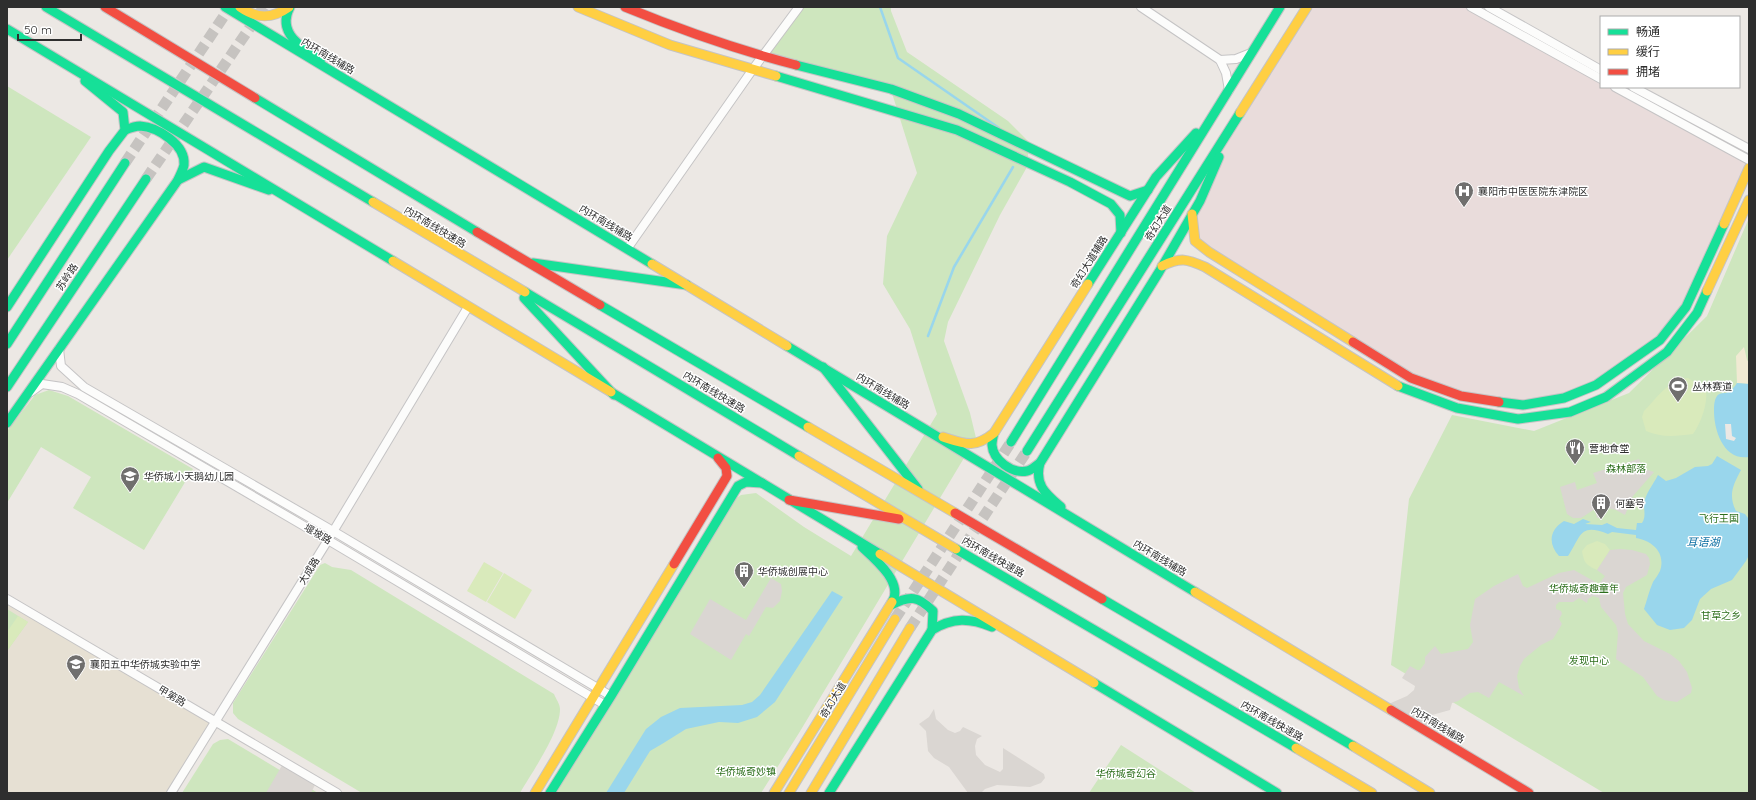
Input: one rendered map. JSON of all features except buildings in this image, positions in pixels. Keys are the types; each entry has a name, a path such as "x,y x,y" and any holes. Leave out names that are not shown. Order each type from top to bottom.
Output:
{"main road":[{"name":"内环南线快速路","path":"46,7 909,521 1372,793"},
{"name":"内环南线快速路","path":"104,7 526,262 1430,793"},
{"name":"内环南线辅路","path":"226,7 1529,793"},
{"path":"240,7 250,15 268,18 282,13 289,7"},
{"path":"289,7 287,24 290,37 358,87"},
{"path":"578,7 670,45 957,130 1070,182 1111,204 1120,215 1121,233"},
{"path":"625,7 676,28 763,56 891,89 959,114 1130,196 1148,190"},
{"name":"奇幻大道","path":"1011,442 1280,7"},
{"name":"奇幻大道","path":"1028,451 1307,7"},
{"path":"7,29 1276,793"},
{"path":"65,64 123,112 125,130"},
{"name":"奇幻大道辅路","path":"936,435 972,445 985,441 994,433 1156,177 1215,112"},
{"path":"7,307 109,150 125,130 139,126 155,129 170,138 181,152 184,165 178,180 7,422"},
{"path":"1080,522 1042,491 1037,481 1040,463 1162,266 1200,201 1232,126"},
{"name":"苏岭路","path":"7,344 125,163"},
{"path":"178,180 204,167 282,195"},
{"path":"1192,214 1195,241 1209,252 1411,378 1461,396 1523,405 1564,398 1596,385 1660,340 1686,307 1749,168"},
{"name":"苏岭路","path":"7,387 146,179"},
{"path":"1162,266 1177,259 1188,260 1205,267 1404,389 1457,408 1518,420 1570,412 1606,397 1667,352 1697,313 1749,200"},
{"path":"526,262 687,285"},
{"path":"513,286 614,395"},
{"path":"823,367 923,495"},
{"path":"994,433 992,446 998,459 1005,466 1018,471 1031,469 1040,463"},
{"path":"535,793 728,475 728,470 716,456"},
{"path":"550,793 611,696 738,486 741,482 747,481 762,484"},
{"path":"790,500 909,521"},
{"path":"774,793 895,598 893,581 878,562 853,538"},
{"path":"891,606 904,598 917,598 925,602 933,611 932,630"},
{"path":"829,793 932,630 940,624 957,618 978,620 1024,641"},
{"name":"奇幻大道","path":"789,793 895,619"},
{"path":"811,793 910,628"},
{"path":"1336,771 1363,793"}],"street":[{"path":"627,249 753,69 799,7"},
{"path":"1141,7 1220,60 1226,73 1229,90"},
{"path":"1471,7 1600,78"},
{"path":"1489,7 1600,69"},
{"path":"1220,60 1236,59 1252,53"},
{"path":"1617,88 1749,160"},
{"path":"1635,88 1725,138 1749,149"},
{"name":"大成路","path":"171,793 334,531 468,307"},
{"name":"堰坡路","path":"59,349 62,366 84,387 334,531 611,696"},
{"name":"堰坡路","path":"27,394 42,384 62,387 78,394 328,540 604,705"},
{"name":"甲第路","path":"7,599 337,793"}],"shaded area":[{"name":"襄阳市中医医院东津院区","path":"1307,7 1471,7 1600,78 1600,88 1617,88 1749,160 1686,307 1660,340 1596,385 1523,405 1411,378 1209,252 1193,228 1232,126"},
{"path":"1639,459 1644,469 1654,472 1633,496 1625,515 1608,508 1603,508 1602,517 1597,518 1595,509 1581,518 1573,518 1567,514 1560,487 1575,482 1577,490 1597,483 1593,473"},
{"path":"1610,550 1632,550 1646,554 1649,558 1650,564 1647,575 1626,587 1623,593 1625,614 1628,624 1644,641 1670,654 1679,661 1687,672 1692,688 1691,693 1677,702 1664,700 1657,696 1643,677 1616,659 1618,633 1616,625 1601,607 1599,598 1593,596 1588,599 1587,603 1579,598 1573,602 1559,602 1556,605 1556,609 1561,611 1562,614 1559,619 1562,624 1553,639 1541,645 1524,659 1520,666 1517,676 1519,688 1524,696 1499,682 1489,698 1478,692 1470,693 1452,703 1450,710 1432,715 1427,727 1384,706 1407,696 1414,690 1415,686 1402,678 1410,666 1420,670 1425,663 1425,657 1435,646 1441,654 1468,649 1473,642 1470,625 1475,599 1494,586 1518,574 1523,586 1527,588 1559,573 1574,570 1599,584 1605,576 1597,570"},
{"path":"771,578 781,584 782,591 780,601 773,608 766,607 749,636 746,634 731,660 690,634 710,599 746,620"},
{"name":"襄阳五中华侨城实验中学","path":"7,599 216,722 171,793 7,793"},
{"path":"934,709 936,719 948,730 955,733 960,731 963,727 982,736 977,739 975,746 976,755 985,765 1000,772 1003,769 1003,748 1044,774 1045,778 1041,783 1030,787 997,785 985,789 981,793 968,793 949,767 934,758 928,751 926,731 919,724 929,717"},
{"path":"284,762 317,781 311,793 266,793"}],"green space":[{"name":"华侨城奇妙镇","path":"799,7 891,7 891,11 907,52 1008,121 1029,142 1027,167 1000,215 948,322 944,341 970,413 976,438 799,733 761,793 551,793 735,499 741,495 756,493 804,527 851,556 937,414 910,329 883,284 887,236 917,173 891,90 763,56"},
{"path":"7,86 91,137 7,260"},
{"name":"华侨城奇趣童年","path":"1749,218 1749,793 1604,793 1391,665 1409,499 1452,415 1534,431 1629,393 1707,316"},
{"name":"丛林赛道","path":"1688,378 1706,390 1706,401 1703,413 1693,434 1664,436 1646,431 1642,417 1644,411 1669,385 1681,379"},
{"path":"49,390 68,396 193,469 144,550 73,508 91,477 41,447 7,503 7,431 35,395"},
{"path":"1597,541 1605,544 1610,550 1597,570 1590,567 1586,563 1582,551 1587,545"},
{"path":"484,562 503,573 486,602 467,591"},
{"path":"325,563 332,567 351,570 554,694 559,703 559,719 551,741 520,793 362,793 238,719 233,713 233,703 320,565"},
{"path":"504,573 532,590 515,619 487,602"},
{"path":"7,609 28,622 7,651"},
{"path":"18,616 28,622 7,651 7,632"},
{"path":"228,739 318,793 182,793 213,744 220,740"},
{"name":"华侨城奇幻谷","path":"1121,745 1196,793 1089,793"}],"sand":[{"path":"1744,347 1749,363 1749,384 1737,383 1736,356"}],"water":[{"path":"1737,383 1749,384 1749,457 1740,457 1727,449 1718,435 1714,419 1715,399 1720,394 1727,393"},
{"name":"耳语湖","path":"1717,456 1741,470 1732,490 1732,500 1736,511 1745,514 1748,518 1749,555 1732,580 1711,589 1700,599 1692,620 1684,628 1670,630 1657,625 1644,609 1653,582 1660,571 1661,565 1660,553 1648,542 1636,538 1636,535 1612,532 1608,534 1591,530 1582,533 1568,556 1559,556 1555,551 1552,542 1553,533 1555,529 1564,521 1574,524 1583,519 1591,522 1585,524 1602,525 1607,523 1617,528 1636,530 1637,523 1642,523 1643,521 1645,500 1658,475 1666,481 1676,478 1695,467 1708,466 1712,464"},
{"path":"832,591 843,597 775,702 757,717 738,723 719,722 686,729 650,751 624,793 606,793 646,729 661,717 680,708 742,705 752,702 760,695"}],"pier":[{"path":"1725,424 1731,424 1732,436 1736,438 1734,441 1726,439"}],"waterway":[{"path":"880,7 898,58 999,128"},
{"path":"928,336 954,267 1013,167"}],"tunnel":[{"path":"125,163 230,7"},
{"path":"146,179 264,7"},
{"path":"895,619 1011,442"},
{"path":"910,628 1027,451"}],"traffic: fast":[{"path":"46,7 373,202"},
{"path":"225,7 652,264"},
{"path":"290,7 286,25 293,39 299,45 321,59"},
{"path":"1011,442 1280,7"},
{"path":"7,29 393,261"},
{"path":"796,65 891,89 959,114 1130,196 1148,190"},
{"path":"776,76 957,130 1070,182 1111,204 1120,215 1121,233"},
{"path":"7,307 109,151 125,130 123,112 85,81"},
{"path":"255,98 477,232"},
{"path":"1027,451 1240,113"},
{"path":"125,130 138,126 147,127 170,138 176,144 183,158 184,165 178,180"},
{"path":"1088,284 1156,177 1196,133"},
{"path":"1061,507 1046,493 1040,483 1040,463 1159,272 1200,201 1219,157"},
{"path":"7,344 125,163"},
{"path":"7,423 178,180 204,167 269,190"},
{"path":"7,387 146,179"},
{"path":"1499,402 1523,405 1564,398 1596,385 1660,340 1686,307 1724,224"},
{"path":"533,263 687,285"},
{"path":"1398,386 1457,408 1518,419 1570,412 1606,397 1667,352 1697,313 1707,291"},
{"path":"525,292 799,456"},
{"path":"524,298 614,395"},
{"path":"600,305 808,427"},
{"path":"787,346 1195,592"},
{"path":"823,367 918,489"},
{"path":"611,392 880,554"},
{"path":"994,433 992,444 993,451 1004,465 1015,470 1027,471 1040,463"},
{"path":"550,793 611,696 738,486 746,482 762,483"},
{"path":"862,547 874,558 891,579 895,595 892,602"},
{"path":"956,549 1296,748"},
{"path":"891,605 909,599 923,602 933,611 932,630"},
{"path":"1102,599 1353,746"},
{"path":"829,793 932,630 947,623 962,620 976,622 992,627"},
{"path":"1094,683 1277,793"}],"traffic: slow":[{"path":"240,7 252,14 264,16 277,14 289,7"},
{"path":"578,7 670,45 776,76"},
{"path":"1240,113 1307,7"},
{"path":"1724,224 1749,168"},
{"path":"1707,291 1749,200"},
{"path":"373,202 525,292"},
{"path":"1192,214 1195,241 1209,252 1353,342"},
{"path":"1162,266 1174,261 1184,260 1205,267 1398,386"},
{"path":"393,261 611,392"},
{"path":"652,264 787,346"},
{"path":"943,437 969,444 981,441 994,433 1088,284"},
{"path":"808,427 955,513"},
{"path":"799,456 956,549"},
{"path":"880,554 1094,683"},
{"path":"535,793 674,564"},
{"path":"1195,592 1391,710"},
{"path":"774,793 892,602"},
{"path":"789,793 895,619"},
{"path":"811,793 910,628"},
{"path":"1353,746 1430,793"},
{"path":"1296,748 1372,793"}],"traffic: jam":[{"path":"105,7 255,98"},
{"path":"625,7 710,39 796,65"},
{"path":"477,232 600,305"},
{"path":"1353,342 1411,378 1461,396 1499,402"},
{"path":"674,564 727,476 726,468 718,458"},
{"path":"789,500 899,519"},
{"path":"955,513 1102,599"},
{"path":"1391,710 1529,793"}],"place":[{"name":"襄阳市中医医院东津院区","path":"1464,208"},
{"name":"丛林赛道","path":"1678,403"},
{"name":"营地食堂","path":"1575,465"},
{"name":"华侨城小天鹅幼儿园","path":"130,493"},
{"name":"何塞号","path":"1601,520"},
{"name":"华侨城创展中心","path":"744,588"},
{"name":"襄阳五中华侨城实验中学","path":"76,681"}],"park label":[{"name":"森林部落","path":"1626,468"},
{"name":"飞行王国","path":"1719,518"},
{"name":"甘草之乡","path":"1721,615"},
{"name":"发现中心","path":"1589,660"}]}
